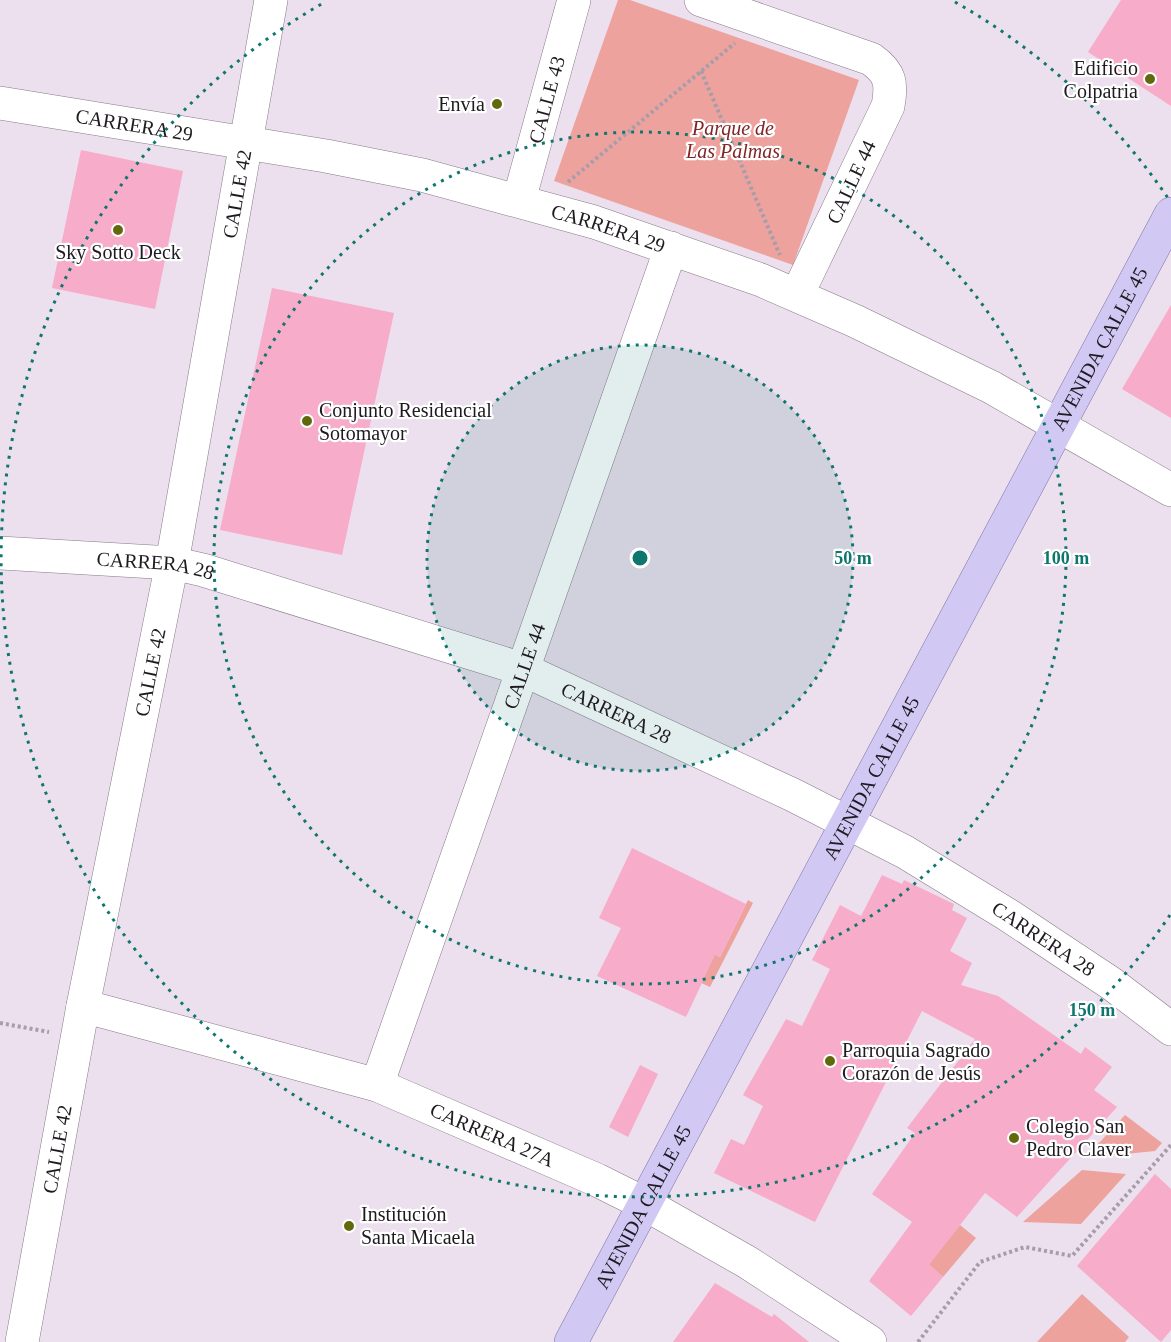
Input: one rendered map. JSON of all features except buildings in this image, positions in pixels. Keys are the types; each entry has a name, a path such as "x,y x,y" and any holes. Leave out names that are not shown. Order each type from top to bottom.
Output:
{"main road":[{"name":"AVENIDA CALLE 45","path":"571,1342 1171,214"}],"street":[{"name":"CALLE 42","path":"19,1335 172,563 243,144 271,0"},
{"name":"CALLE 43","path":"529,203 574,0"},
{"path":"701,0 756,13"},
{"name":"CALLE 44","path":"756,13 871,59 882,67 891,80 888,106 797,296"},
{"name":"CARRERA 29","path":"0,104 369,164 529,203 671,248 797,296 991,387 1171,490"},
{"name":"CALLE 44","path":"377,1085 671,248"},
{"name":"CARRERA 28","path":"0,553 172,563 203,570 522,669 848,821 905,852 1008,915 1112,984 1171,1029"},
{"name":"CARRERA 27A","path":"80,1021 377,1085 597,1180 645,1204 747,1262 863,1340"}],"path":[{"path":"529,203 701,71 756,13"},
{"path":"701,71 797,296"},
{"path":"0,1023 80,1021"},
{"path":"918,1342 980,1262 1025,1247 1072,1256 1171,1145"}],"green space":[{"name":"Parque de Las Palmas","path":"618,0 630,0 859,80 793,265 554,181"},
{"path":"748,900 753,903 710,987 680,973 698,946 720,957"},
{"path":"1125,1115 1162,1143 1155,1151 1085,1158"},
{"path":"1082,1170 1126,1174 1081,1224 1023,1222"},
{"path":"960,1225 976,1238 943,1277 928,1264"},
{"path":"1082,1294 1129,1337 1125,1342 1037,1342"}],"place":[{"name":"Edificio Colpatria","path":"1150,79"},
{"name":"Envía","path":"497,104"},
{"name":"Sky Sotto Deck","path":"118,230"},
{"name":"Conjunto Residencial Sotomayor","path":"307,421"},
{"name":"Parroquia Sagrado Corazón de Jesús","path":"830,1061"},
{"name":"Colegio San Pedro Claver","path":"1014,1138"},
{"name":"Institución Santa Micaela","path":"349,1226"}]}
